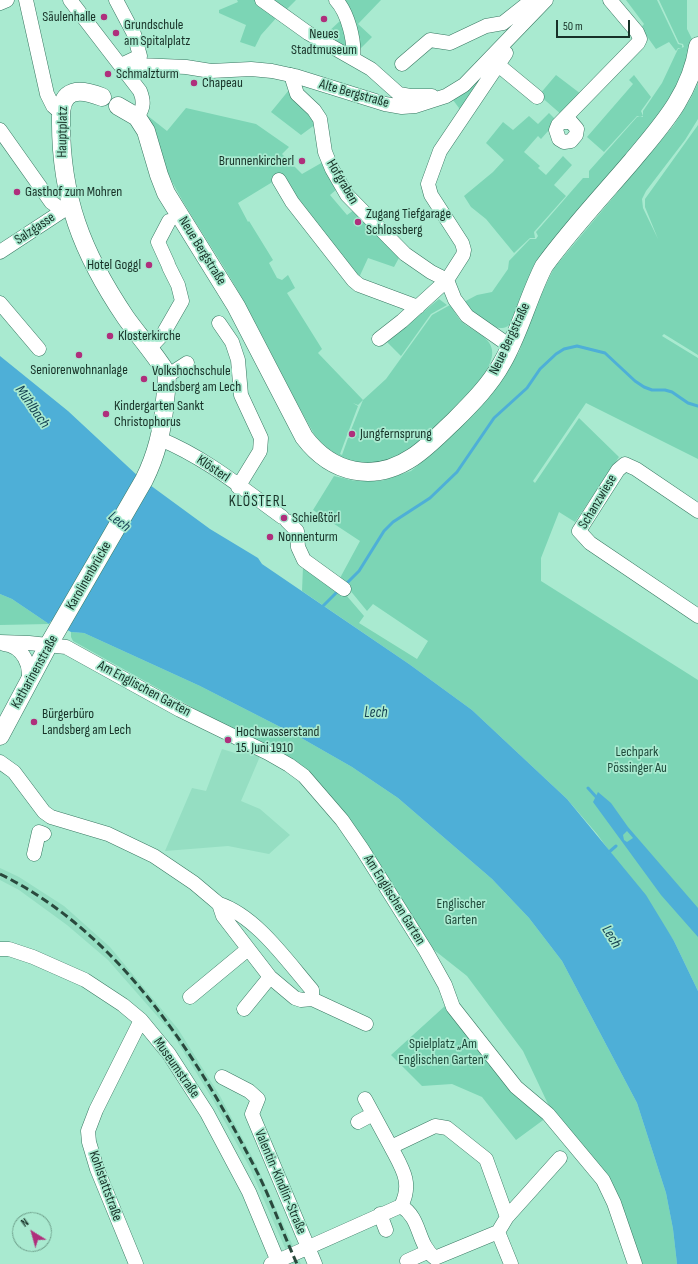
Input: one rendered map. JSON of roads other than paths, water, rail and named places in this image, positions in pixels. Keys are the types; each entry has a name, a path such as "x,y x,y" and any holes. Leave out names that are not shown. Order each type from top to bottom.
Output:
{"main road":[{"name":"Neue Bergstraße","path":"137,117 148,137 166,193 236,306 302,432 318,453 334,464 353,471 379,472 398,466 414,457 434,440 476,398 491,380 510,346 535,284 544,266 658,130 676,105 690,79 698,46"},
{"name":"Hauptplatz","path":"102,98 87,92 72,93 64,98 61,113 66,208 110,293 167,376"},
{"path":"118,106 137,117"},
{"name":"Karolinenbrücke","path":"54,637 144,480 160,439 167,376"},
{"name":"Katharinenstraße","path":"0,736 54,637"}],"street":[{"path":"0,3 7,0"},
{"path":"26,0 47,94 53,106 61,113"},
{"path":"70,0 142,97 141,111 137,117"},
{"path":"116,0 134,34 140,56 121,68"},
{"path":"262,0 308,33 384,75 402,95 431,95 438,100"},
{"path":"336,0 343,10 348,27 354,48 353,58"},
{"name":"Alte Bergstraße","path":"121,68 139,65 219,71 257,69 291,75 396,106 416,106 438,100 455,91 472,78 532,7 546,0"},
{"path":"563,122 638,43 640,39 637,32 610,0"},
{"path":"378,339 418,307 447,280 464,250 456,233 431,196 428,184 440,151 463,119 497,64 530,23 532,7"},
{"path":"402,64 430,40 450,43 486,26 503,23 532,7"},
{"path":"497,64 537,97"},
{"name":"Hofgraben","path":"291,75 297,94 314,110 320,118 325,152 332,169 347,195 404,254 431,272 447,280"},
{"path":"2,135 51,202 66,208"},
{"path":"279,180 292,202 353,280 359,285 418,307"},
{"name":"Salzgasse","path":"0,252 66,208"},
{"path":"149,349 162,334 182,301 178,285 158,242 168,221"},
{"path":"447,280 455,301 467,316 510,346"},
{"path":"0,303 39,349"},
{"path":"219,323 232,342 238,360 241,395 261,438 260,451 238,487"},
{"path":"167,376 187,363"},
{"name":"Klösterl","path":"160,439 210,464 238,487 288,522 298,534 299,552 304,560 342,587"},
{"name":"Schanzwiese","path":"698,511 636,469 625,464 618,470 578,531 590,543 698,616"},
{"name":"Am Englischen Garten","path":"0,643 54,637 66,647 180,710 268,753 293,767 308,781 342,820 362,849 426,951 445,985 449,998 456,1011 516,1087 548,1114 603,1180 614,1203 635,1264"},
{"path":"0,643 13,646 24,657 30,668 27,685"},
{"path":"0,762 14,772 44,812 51,816 108,834 154,856 194,883 219,904 232,909 255,927 312,990 312,999"},
{"path":"34,854 40,832 44,834"},
{"path":"219,904 223,916 270,977 295,998 301,1000 312,999 366,1024"},
{"name":"Museumstraße","path":"0,949 9,949 32,957 85,980 123,1004 141,1020 169,1054 207,1113 249,1192 276,1263"},
{"path":"190,997 248,949"},
{"path":"244,1009 270,977"},
{"name":"Kohlstattstraße","path":"136,1264 97,1169 90,1147 88,1131 96,1110 141,1020"},
{"name":"Valentin-Kindlin-Straße","path":"222,1077 249,1090 258,1099 252,1114 315,1264"},
{"path":"276,1263 380,1214 401,1206 406,1196 406,1180 391,1147 365,1099"},
{"path":"358,1122 373,1114"},
{"path":"391,1147 435,1126 447,1128 486,1159 507,1217"},
{"path":"401,1206 411,1212 418,1258 435,1258 498,1232 507,1217 560,1158"},
{"path":"380,1214 386,1230"},
{"path":"498,1232 511,1264"}],"water":[{"path":"0,356 68,411 139,477 210,529 258,558 262,564 409,664 472,710 567,799 646,895 674,941 698,991 698,1264 677,1264 673,1229 666,1193 637,1103 562,961 529,918 492,879 398,798 352,767 296,735 200,686 84,633 71,632 51,621 49,624 12,599 0,594"},
{"path":"598,792 611,803 628,827 698,908 698,937 661,895 593,802","holes":["627,831 633,838 627,842 624,840 623,835"]}],"waterway":[{"path":"345,585 359,571 384,531 393,522 430,498 457,472 494,418 527,388 540,369 556,354 564,349 577,346 605,353 635,381 644,387 652,390 665,390 672,392 688,403 698,406"},
{"path":"322,607 339,590"},
{"path":"588,788 598,799"},
{"path":"608,853 616,846"}],"railway":[{"path":"0,874 42,898 81,928 116,961 149,998 178,1038 230,1121 259,1176 297,1264"}],"place":[{"name":"Säulenhalle","path":"104,17"},
{"name":"Neues Stadtmuseum","path":"324,19"},
{"name":"Grundschule am Spitalplatz","path":"116,33"},
{"name":"Schmalzturm","path":"108,74"},
{"name":"Chapeau","path":"194,83"},
{"name":"Brunnenkircherl","path":"302,161"},
{"name":"Gasthof zum Mohren","path":"17,192"},
{"name":"Zugang Tiefgarage Schlossberg","path":"358,222"},
{"name":"Hotel Goggl","path":"149,265"},
{"name":"Klosterkirche","path":"110,336"},
{"name":"Seniorenwohnanlage","path":"79,355"},
{"name":"Volkshochschule Landsberg am Lech","path":"144,379"},
{"name":"Kindergarten Sankt Christophorus","path":"106,414"},
{"name":"Jungfernsprung","path":"352,434"},
{"name":"Schießtörl","path":"284,518"},
{"name":"Nonnenturm","path":"270,537"},
{"name":"Bürgerbüro Landsberg am Lech","path":"34,722"},
{"name":"Hochwasserstand 15. Juni 1910","path":"228,740"}],"district":[{"name":"KLÖSTERL","path":"258,502"}],"water label":[{"name":"Mühlbach","path":"32,407"},
{"name":"Lech","path":"119,522"},
{"name":"Lech","path":"376,713"},
{"name":"Lech","path":"611,937"}],"park label":[{"name":"Lechpark Pössinger Au","path":"637,760"},
{"name":"Englischer Garten","path":"461,912"},
{"name":"Spielplatz „Am Englischen Garten“","path":"443,1052"}]}
